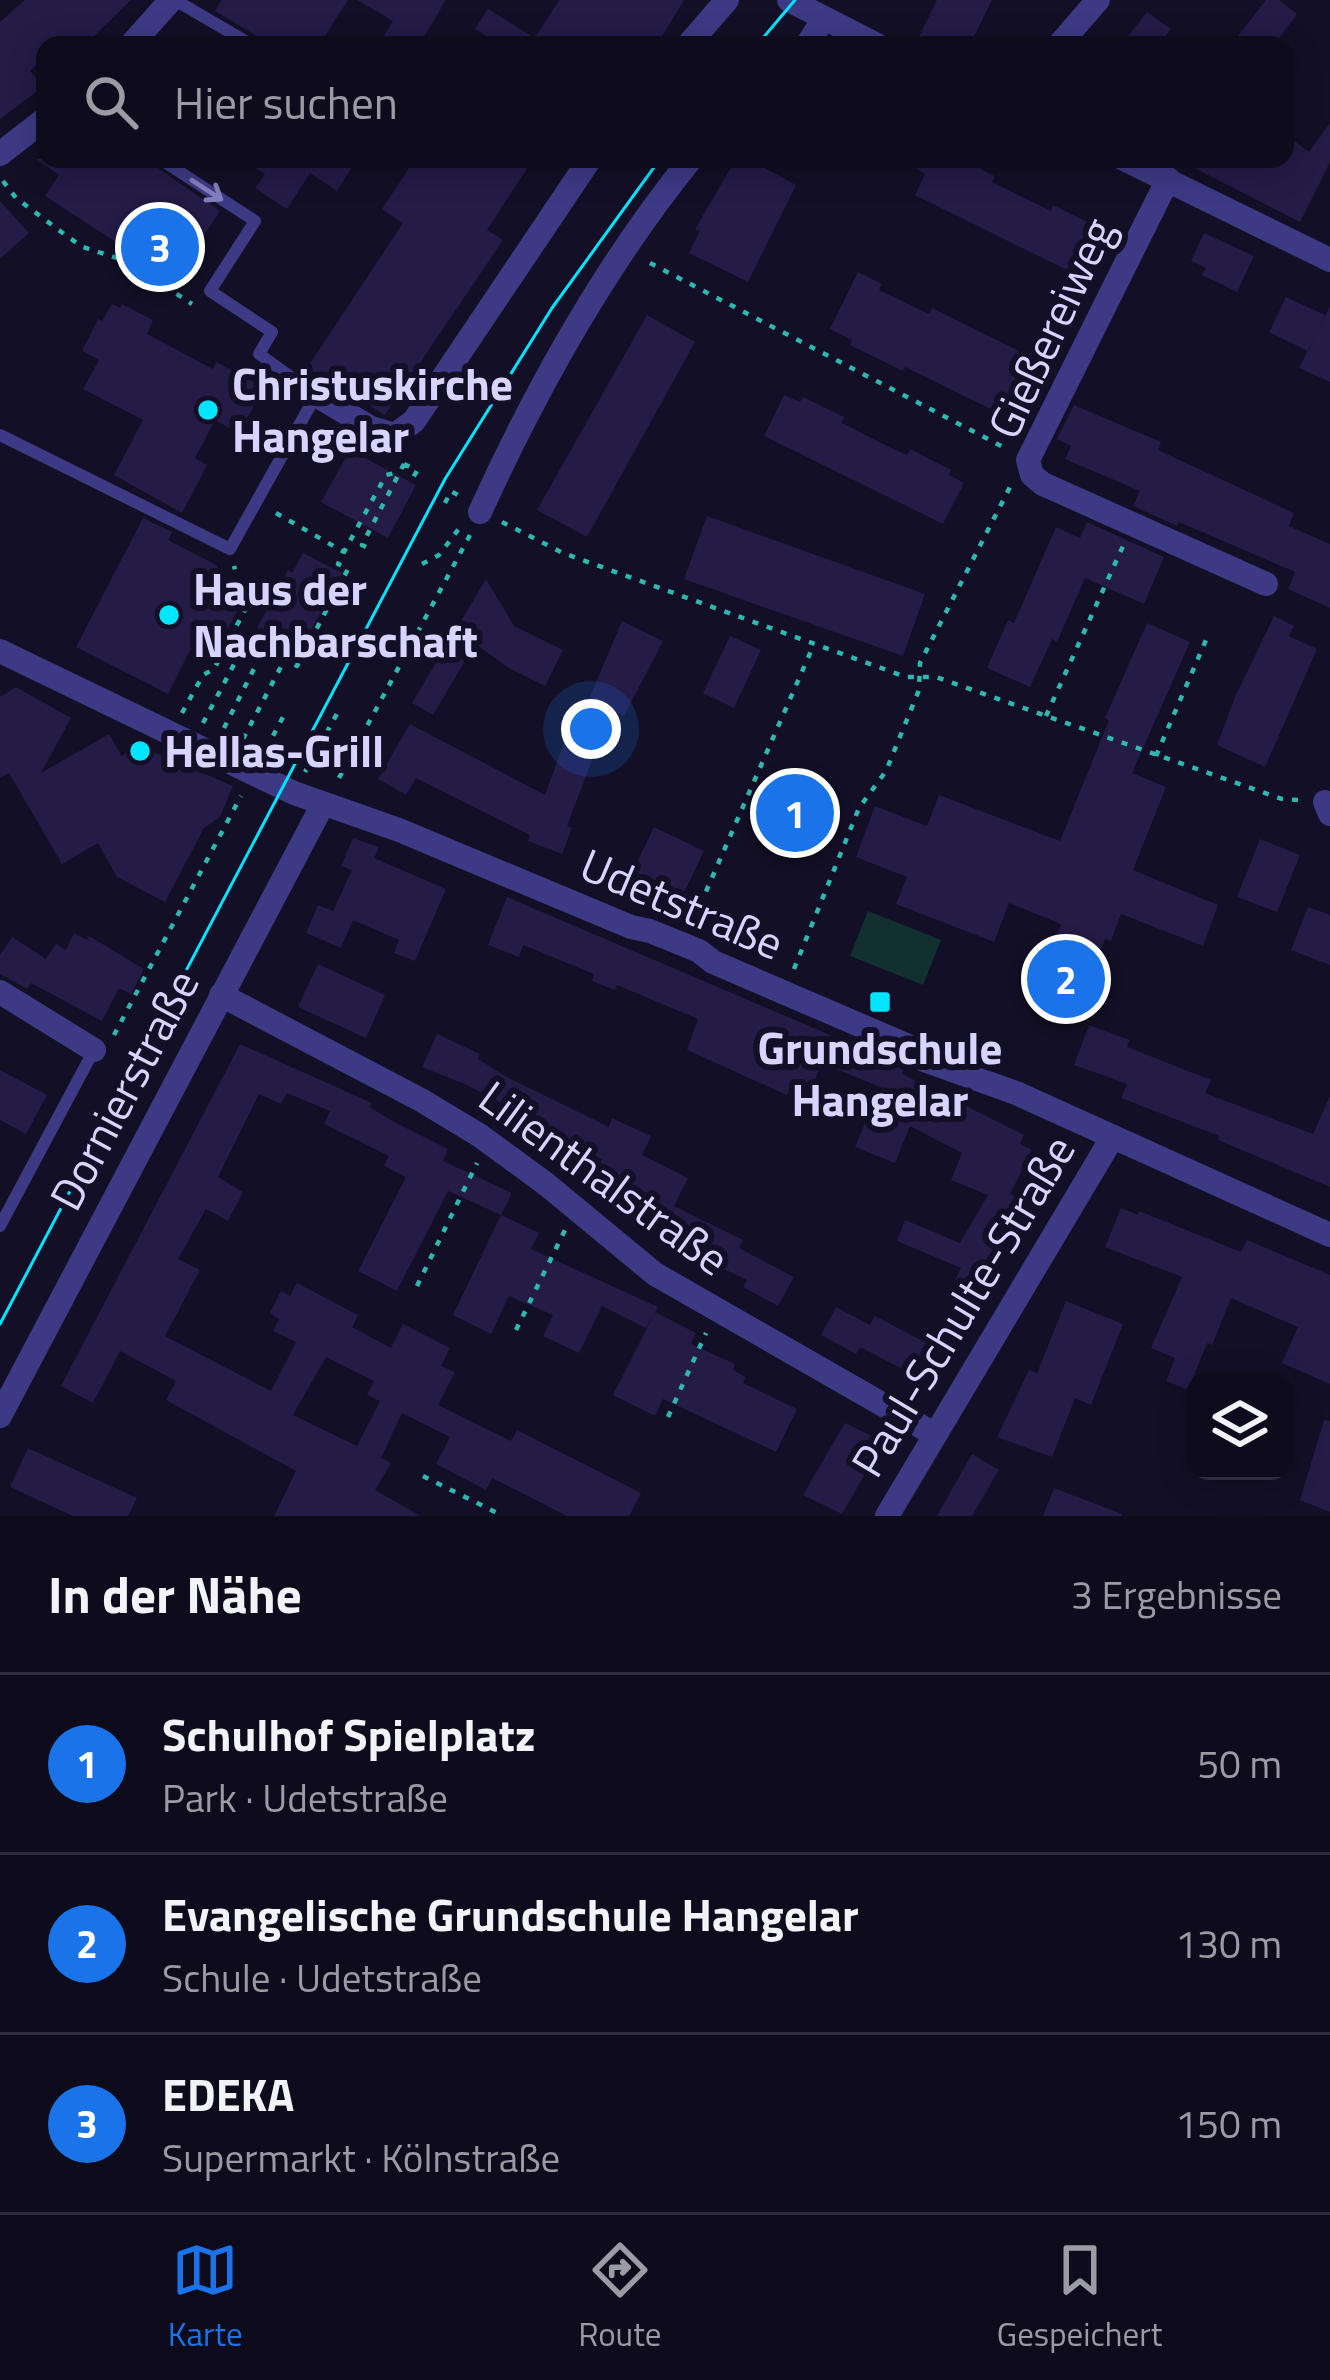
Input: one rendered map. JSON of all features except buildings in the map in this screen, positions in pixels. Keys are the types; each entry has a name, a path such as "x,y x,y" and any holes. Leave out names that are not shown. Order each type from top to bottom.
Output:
{"street":[{"path":"139,36 173,0"},
{"path":"696,36 727,0"},
{"path":"789,0 858,36"},
{"path":"1067,36 1098,0"},
{"path":"813,36 823,20"},
{"path":"0,154 36,126"},
{"path":"316,395 371,428 395,435 414,421 584,168"},
{"path":"480,512 514,439 625,250 685,168"},
{"path":"1144,168 1330,260"},
{"name":"Gießereiweg","path":"1168,179 1030,467 1043,484 1266,584"},
{"name":"Udetstraße","path":"0,650 222,759 683,944 713,962 906,1045 924,1060 1016,1093 1330,1235"},
{"name":"Dornierstraße","path":"0,1416 323,803"},
{"path":"0,992 102,1046"},
{"name":"Lilienthalstraße","path":"221,995 421,1100 488,1142 640,1263 934,1434"},
{"name":"Paul-Schulte-Straße","path":"887,1516 1112,1138"}],"lane":[{"path":"173,0 236,36"},
{"path":"0,435 230,549 316,395 259,354 272,332 210,291 255,221 174,168"},
{"path":"0,1226 102,1046"}],"path":[{"path":"0,177 16,198 83,247 126,261 196,306"},
{"path":"625,250 1030,467 1006,488 920,663 919,690 886,771 859,808 785,994"},
{"path":"366,547 362,545 404,464 416,471 411,482"},
{"path":"222,759 248,638 297,666 315,640 348,569 338,564 344,552 386,475 400,472"},
{"path":"445,503 452,491"},
{"path":"256,502 344,552"},
{"path":"422,564 434,560 465,521 480,512"},
{"path":"480,512 563,553 906,677 936,677 1282,799 1327,808"},
{"path":"323,803 480,512"},
{"path":"1046,716 1133,526"},
{"path":"179,718 203,675 214,668 246,608 230,549"},
{"path":"1156,756 1209,633"},
{"path":"683,944 814,644"},
{"path":"102,1046 265,647"},
{"path":"222,759 285,659"},
{"path":"309,765 339,710"},
{"path":"270,741 283,717"},
{"path":"416,1286 488,1142"},
{"path":"516,1330 576,1209"},
{"path":"668,1417 716,1311"},
{"path":"423,1476 503,1516"}],"green space":[{"path":"868,911 941,940 923,985 850,956"}],"tram line":[{"path":"765,36 795,0"},
{"path":"0,1324 445,479 552,308 653,168"}],"place":[{"name":"EDEKA","path":"160,247"},
{"name":"Christuskirche Hangelar","path":"208,410"},
{"name":"Haus der Nachbarschaft","path":"169,615"},
{"name":"Hellas-Grill","path":"140,751"},
{"name":"Schulhof Spielplatz","path":"795,813"},
{"name":"Evangelische Grundschule Hangelar","path":"1066,979"},
{"name":"Grundschule Hangelar","path":"880,1002"}]}
